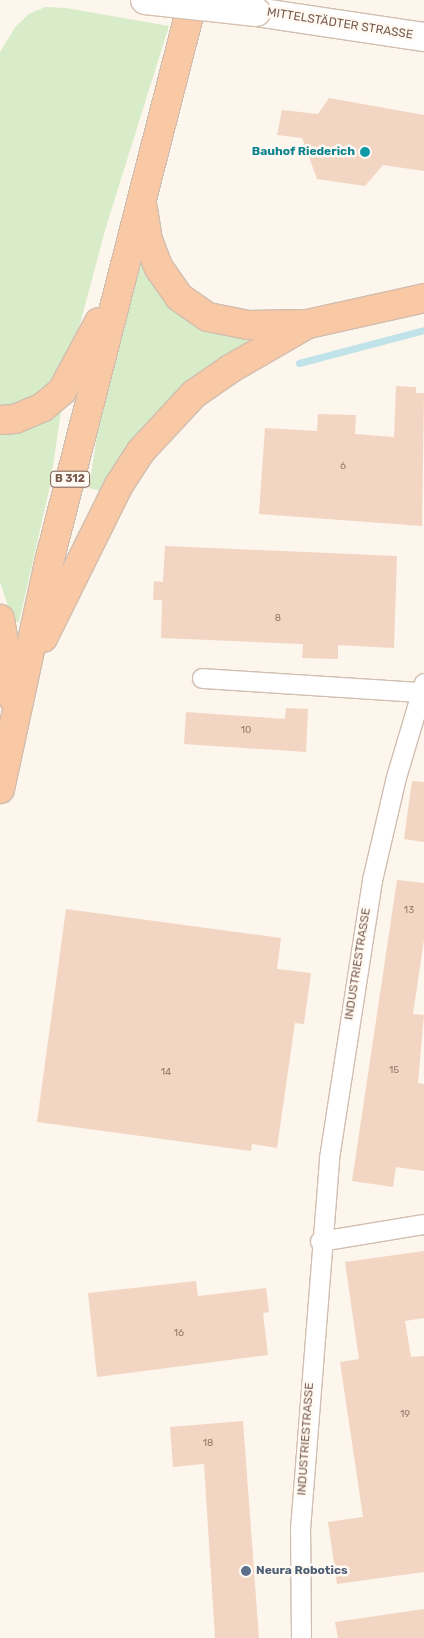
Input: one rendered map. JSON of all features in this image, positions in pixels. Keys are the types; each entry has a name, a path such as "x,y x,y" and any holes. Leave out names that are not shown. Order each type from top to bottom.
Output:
{"highway":[{"name":"B 312","path":"0,788 23,678 193,0"},
{"path":"143,195 148,240 158,268 179,297 208,317 248,325 308,324 424,298"},
{"path":"0,420 15,419 43,407 62,391 121,281"},
{"path":"23,678 92,536 141,451 194,394 230,369 308,324"},
{"path":"0,618 15,714"}],"main road":[{"name":"MITTELSTÄDTER STRASSE","path":"145,0 256,12 424,37"}],"street":[{"name":"INDUSTRIESTRASSE","path":"202,678 422,687 372,880 343,1055 320,1241 300,1529 301,1638"},
{"path":"320,1241 424,1224"}],"green space":[{"path":"45,7 66,8 169,26 106,227 76,339 65,365 37,395 21,403 0,407 0,52 16,26 29,14"},
{"path":"145,261 252,337 252,342 182,389 140,433 100,491 89,488 99,422 138,268 140,262"},
{"path":"59,410 61,412 50,486 19,622 13,621 0,582 0,430"}],"building":[{"name":"Bauhof Riederich","path":"329,98 424,115 424,171 383,165 365,186 317,179 302,138 277,135 282,110 318,114"},
{"path":"396,386 416,387 416,393 424,393 422,526 259,514 265,428 317,431 318,414 356,415 355,434 394,437"},
{"path":"165,546 397,556 394,648 338,645 338,659 302,658 303,644 161,638 162,600 153,600 154,581 163,582"},
{"path":"286,708 308,709 306,752 184,744 186,712 285,719"},
{"path":"412,781 424,782 424,842 404,839"},
{"path":"397,880 424,883 424,940 413,1014 424,1015 418,1083 424,1084 424,1171 396,1167 393,1187 352,1181"},
{"path":"66,909 281,938 277,969 311,973 304,1024 295,1023 277,1148 252,1144 251,1151 37,1122"},
{"path":"424,1251 424,1318 405,1321 411,1357 424,1356 424,1572 337,1584 328,1522 363,1517 340,1362 359,1359 345,1262"},
{"path":"196,1281 198,1296 266,1288 269,1312 263,1313 268,1355 97,1377 88,1293"},
{"path":"243,1421 259,1638 215,1638 204,1464 173,1467 170,1427"},
{"path":"424,1609 424,1638 338,1638 335,1622"}],"waterway":[{"path":"299,363 424,330"}],"place":[{"name":"Bauhof Riederich","path":"365,152"},
{"name":"Neura Robotics","path":"246,1571"}]}
